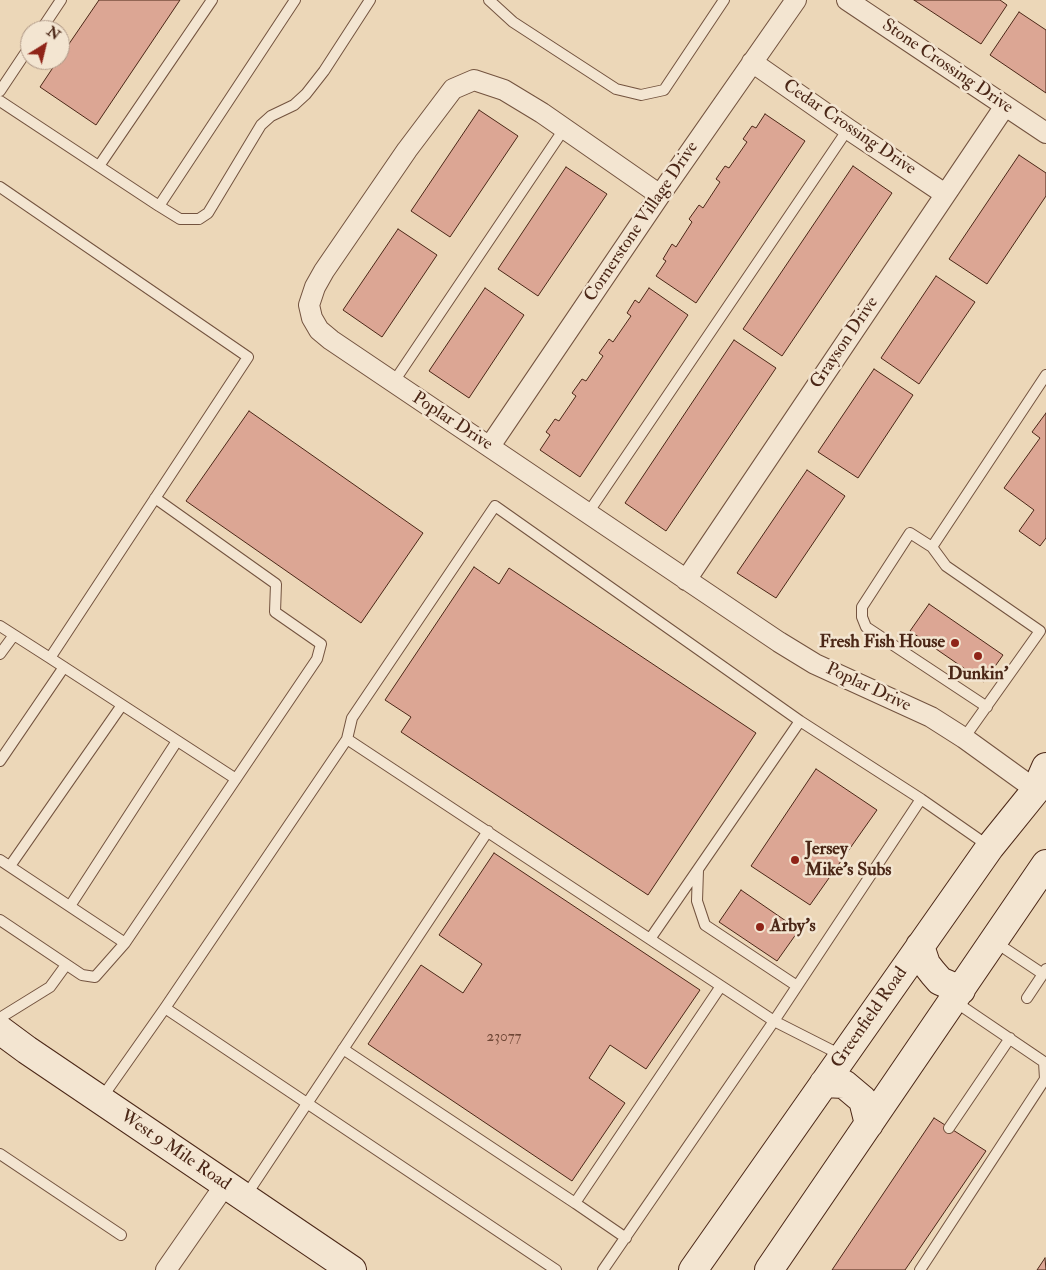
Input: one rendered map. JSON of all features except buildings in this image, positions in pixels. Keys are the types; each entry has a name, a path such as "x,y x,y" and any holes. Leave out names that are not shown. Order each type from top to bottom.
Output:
{"main road":[{"name":"Greenfield Road","path":"693,1270 990,847 1041,779"},
{"path":"769,1270 1046,864"},
{"path":"920,946 926,964 932,973 957,995"},
{"name":"West 9 Mile Road","path":"0,1030 100,1100 352,1270"},
{"path":"824,1084 844,1084 857,1094 863,1100 870,1124"}],"street":[{"name":"Cornerstone Village Drive","path":"490,446 660,195 796,0"},
{"name":"Stone Crossing Drive","path":"848,0 1046,133"},
{"name":"Cedar Crossing Drive","path":"752,62 945,194"},
{"name":"Poplar Drive","path":"660,195 564,128 504,90 474,80 453,89 407,150 324,270 315,286 309,305 312,318 319,330 331,340 393,383 490,446 686,580 815,664 931,717 964,738 1041,779"},
{"name":"Grayson Drive","path":"686,580 1005,106"},
{"path":"166,1270 235,1191"}],"lane":[{"path":"48,20 61,0"},
{"path":"99,166 212,0"},
{"path":"159,206 295,0"},
{"path":"0,101 180,219 199,219 208,212 262,125 271,116 294,105 306,94 370,0"},
{"path":"490,0 513,22 616,89 641,95 664,90 724,0"},
{"path":"0,91 20,61"},
{"path":"393,383 564,128"},
{"path":"588,513 848,129"},
{"path":"0,187 248,357 50,658"},
{"path":"932,548 1046,375"},
{"path":"0,920 82,976 95,977 125,943 317,659 321,644 275,612 276,584 155,498"},
{"path":"100,1100 165,1008 347,739 352,718 495,506 800,721 990,847"},
{"path":"987,707 866,627 862,617 862,607 910,533 932,548 946,566 1040,631"},
{"path":"964,738 1046,622"},
{"path":"0,626 236,779"},
{"path":"0,654 14,635"},
{"path":"0,761 64,667"},
{"path":"10,866 122,705"},
{"path":"650,939 800,721"},
{"path":"347,739 774,1021 844,1056"},
{"path":"70,906 177,741"},
{"path":"604,1270 774,1021 920,799"},
{"path":"235,1191 308,1102 488,832"},
{"path":"0,860 125,943"},
{"path":"698,869 697,901 705,925 797,986"},
{"path":"994,941 1044,971 1027,998"},
{"path":"0,1018 50,987 66,964"},
{"path":"575,1203 721,986"},
{"path":"920,1270 1045,1079 1044,1062 1010,1038 957,995"},
{"path":"165,1008 308,1102 556,1270"},
{"path":"949,1128 1010,1038"},
{"path":"343,1049 626,1238"},
{"path":"0,1154 121,1235"}],"place":[{"name":"Fresh Fish House","path":"955,643"},
{"name":"Dunkin'","path":"978,656"},
{"name":"Jersey Mike's Subs","path":"795,860"},
{"name":"Arby's","path":"760,927"}]}
